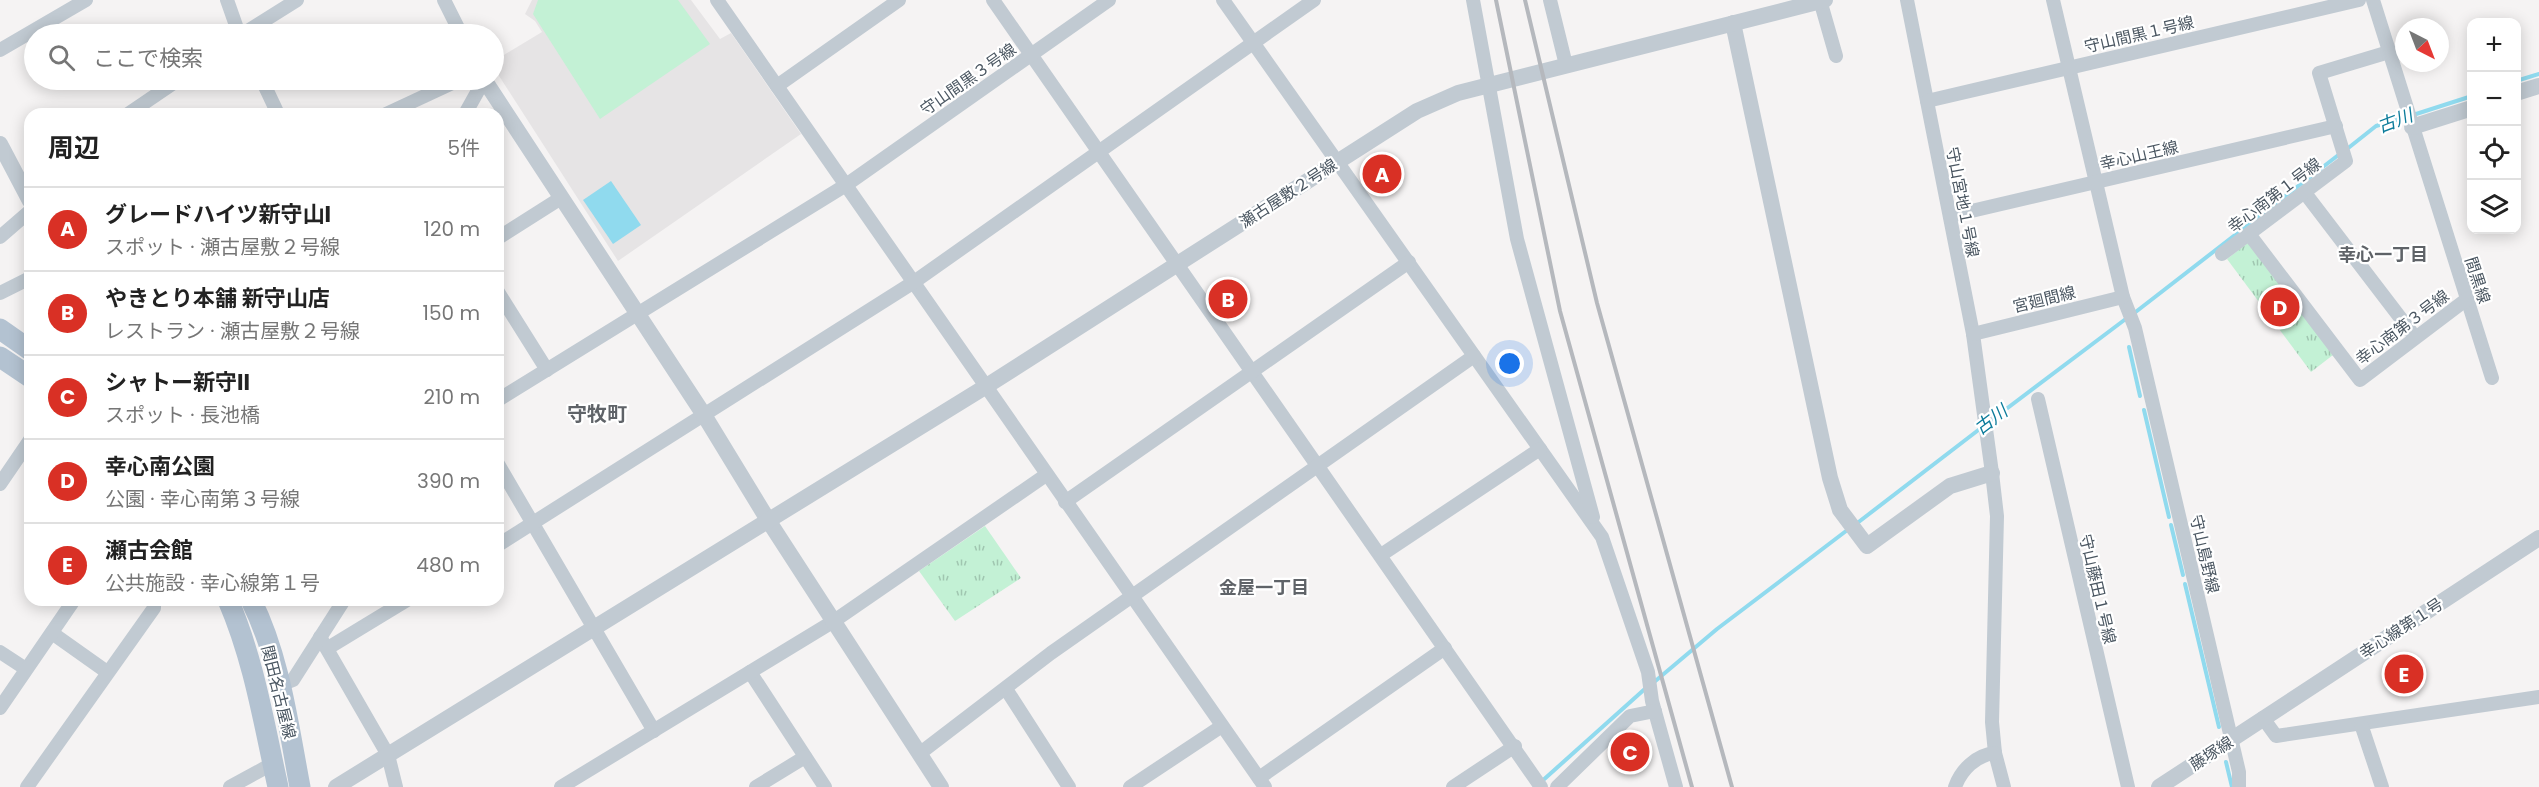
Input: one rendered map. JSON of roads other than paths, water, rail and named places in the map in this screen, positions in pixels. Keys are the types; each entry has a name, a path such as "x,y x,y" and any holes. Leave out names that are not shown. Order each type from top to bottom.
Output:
{"main road":[{"path":"0,329 24,346"},
{"path":"0,357 24,373"},
{"name":"関田名古屋線","path":"231,606 240,628 257,684 278,787"},
{"name":"関田名古屋線","path":"254,606 280,685 300,787"}],"street":[{"path":"45,24 86,0"},
{"path":"227,0 237,24"},
{"path":"257,24 297,0"},
{"path":"444,0 456,24"},
{"path":"717,0 914,282 984,387 1262,783 1445,648"},
{"path":"777,86 899,0"},
{"path":"993,0 1538,782"},
{"name":"守山間黒３号線","path":"504,396 846,185 1108,0"},
{"path":"1223,0 1602,537 1647,670 1653,706 1676,787"},
{"path":"504,541 914,282 1314,0"},
{"path":"1473,0 1487,86 1517,239 1596,528"},
{"path":"1551,0 1566,65"},
{"path":"1822,0 1836,56"},
{"name":"瀬古屋敷２号線","path":"336,787 984,387 1417,111 1458,93 1822,0"},
{"name":"守山宮地１号線","path":"1907,0 1973,334 1992,473"},
{"path":"2053,0 2125,302"},
{"name":"守山間黒１号線","path":"1927,101 2359,0"},
{"path":"2336,126 2319,73 2389,52 2373,0"},
{"path":"1733,23 1830,478 1840,510 1867,546 1950,486 1992,473 1997,516 1992,722 1995,753 2004,787"},
{"path":"0,50 24,36"},
{"name":"間黒線","path":"2389,52 2492,378"},
{"path":"2521,92 2539,86"},
{"path":"137,108 163,90"},
{"path":"267,90 275,108"},
{"path":"399,108 438,90"},
{"path":"468,108 478,90"},
{"path":"491,90 502,108"},
{"path":"2412,125 2467,109"},
{"path":"504,111 704,415 768,520 941,787"},
{"name":"幸心南第１号線","path":"2222,255 2346,162 2336,126"},
{"name":"幸心山王線","path":"1950,216 2336,126"},
{"path":"0,144 24,184"},
{"path":"2305,193 2415,337"},
{"path":"504,234 561,198"},
{"path":"0,237 24,216"},
{"name":"幸心南第３号線","path":"2249,234 2360,380 2467,300"},
{"path":"1065,502 1408,262"},
{"path":"0,293 24,281"},
{"path":"504,302 547,370"},
{"name":"守山島野線","path":"2125,302 2136,327 2232,739 2240,787"},
{"name":"宮廻間線","path":"1973,334 2125,302"},
{"path":"919,754 1052,653 1474,356"},
{"name":"守山藤田１号線","path":"2038,399 2128,787"},
{"path":"0,484 24,449"},
{"path":"1381,555 1540,449"},
{"path":"504,474 654,730"},
{"path":"561,787 578,783 654,730 834,621 1046,475"},
{"name":"幸心線第１号","path":"2263,718 2539,538"},
{"path":"0,708 70,606"},
{"path":"27,787 154,606"},
{"path":"280,685 292,680 324,643 341,606"},
{"path":"324,643 395,606"},
{"path":"52,633 107,672"},
{"path":"324,643 388,755 396,787"},
{"path":"0,652 26,669"},
{"path":"750,672 825,787"},
{"path":"1006,689 1069,787"},
{"path":"2263,718 2276,736 2539,697"},
{"path":"1557,787 1630,716 1653,706"},
{"name":"藤塚線","path":"2159,787 2263,718"},
{"path":"2361,724 2382,787"},
{"path":"1130,787 1222,726"},
{"path":"1453,787 1515,746"},
{"path":"1955,787 1960,773 1984,754 1995,753"},
{"path":"756,787 805,757"},
{"path":"230,787 272,764"}],"water":[{"path":"611,181 641,225 613,244 583,200"}],"waterway":[{"name":"古川","path":"2521,79 2539,74"},
{"name":"古川","path":"2413,115 2467,98"},
{"name":"古川","path":"2347,149 2376,126 2405,117"},
{"name":"古川","path":"2133,314 2341,153"},
{"name":"古川","path":"1989,422 2127,318"},
{"path":"2129,347 2140,396"},
{"path":"2144,410 2169,517"},
{"name":"古川","path":"1856,524 1981,428"},
{"path":"2171,525 2183,575"},
{"name":"古川","path":"1653,683 1717,629 1850,528"},
{"path":"2185,584 2219,727"},
{"name":"古川","path":"1541,782 1647,687"},
{"path":"2226,762 2232,787"}],"railway":[{"path":"1496,0 1560,311 1692,787"},
{"path":"1525,0 1597,303 1732,787"}],"place":[{"name":"グレードハイツ新守山I","path":"1382,174"},
{"name":"やきとり本舗 新守山店","path":"1228,299"},
{"name":"幸心南公園","path":"2280,307"},
{"name":"瀬古会館","path":"2404,674"},
{"name":"シャトー新守II","path":"1630,752"}],"district":[{"name":"幸心一丁目","path":"2383,255"},
{"name":"守牧町","path":"597,414"},
{"name":"金屋一丁目","path":"1264,588"}]}
